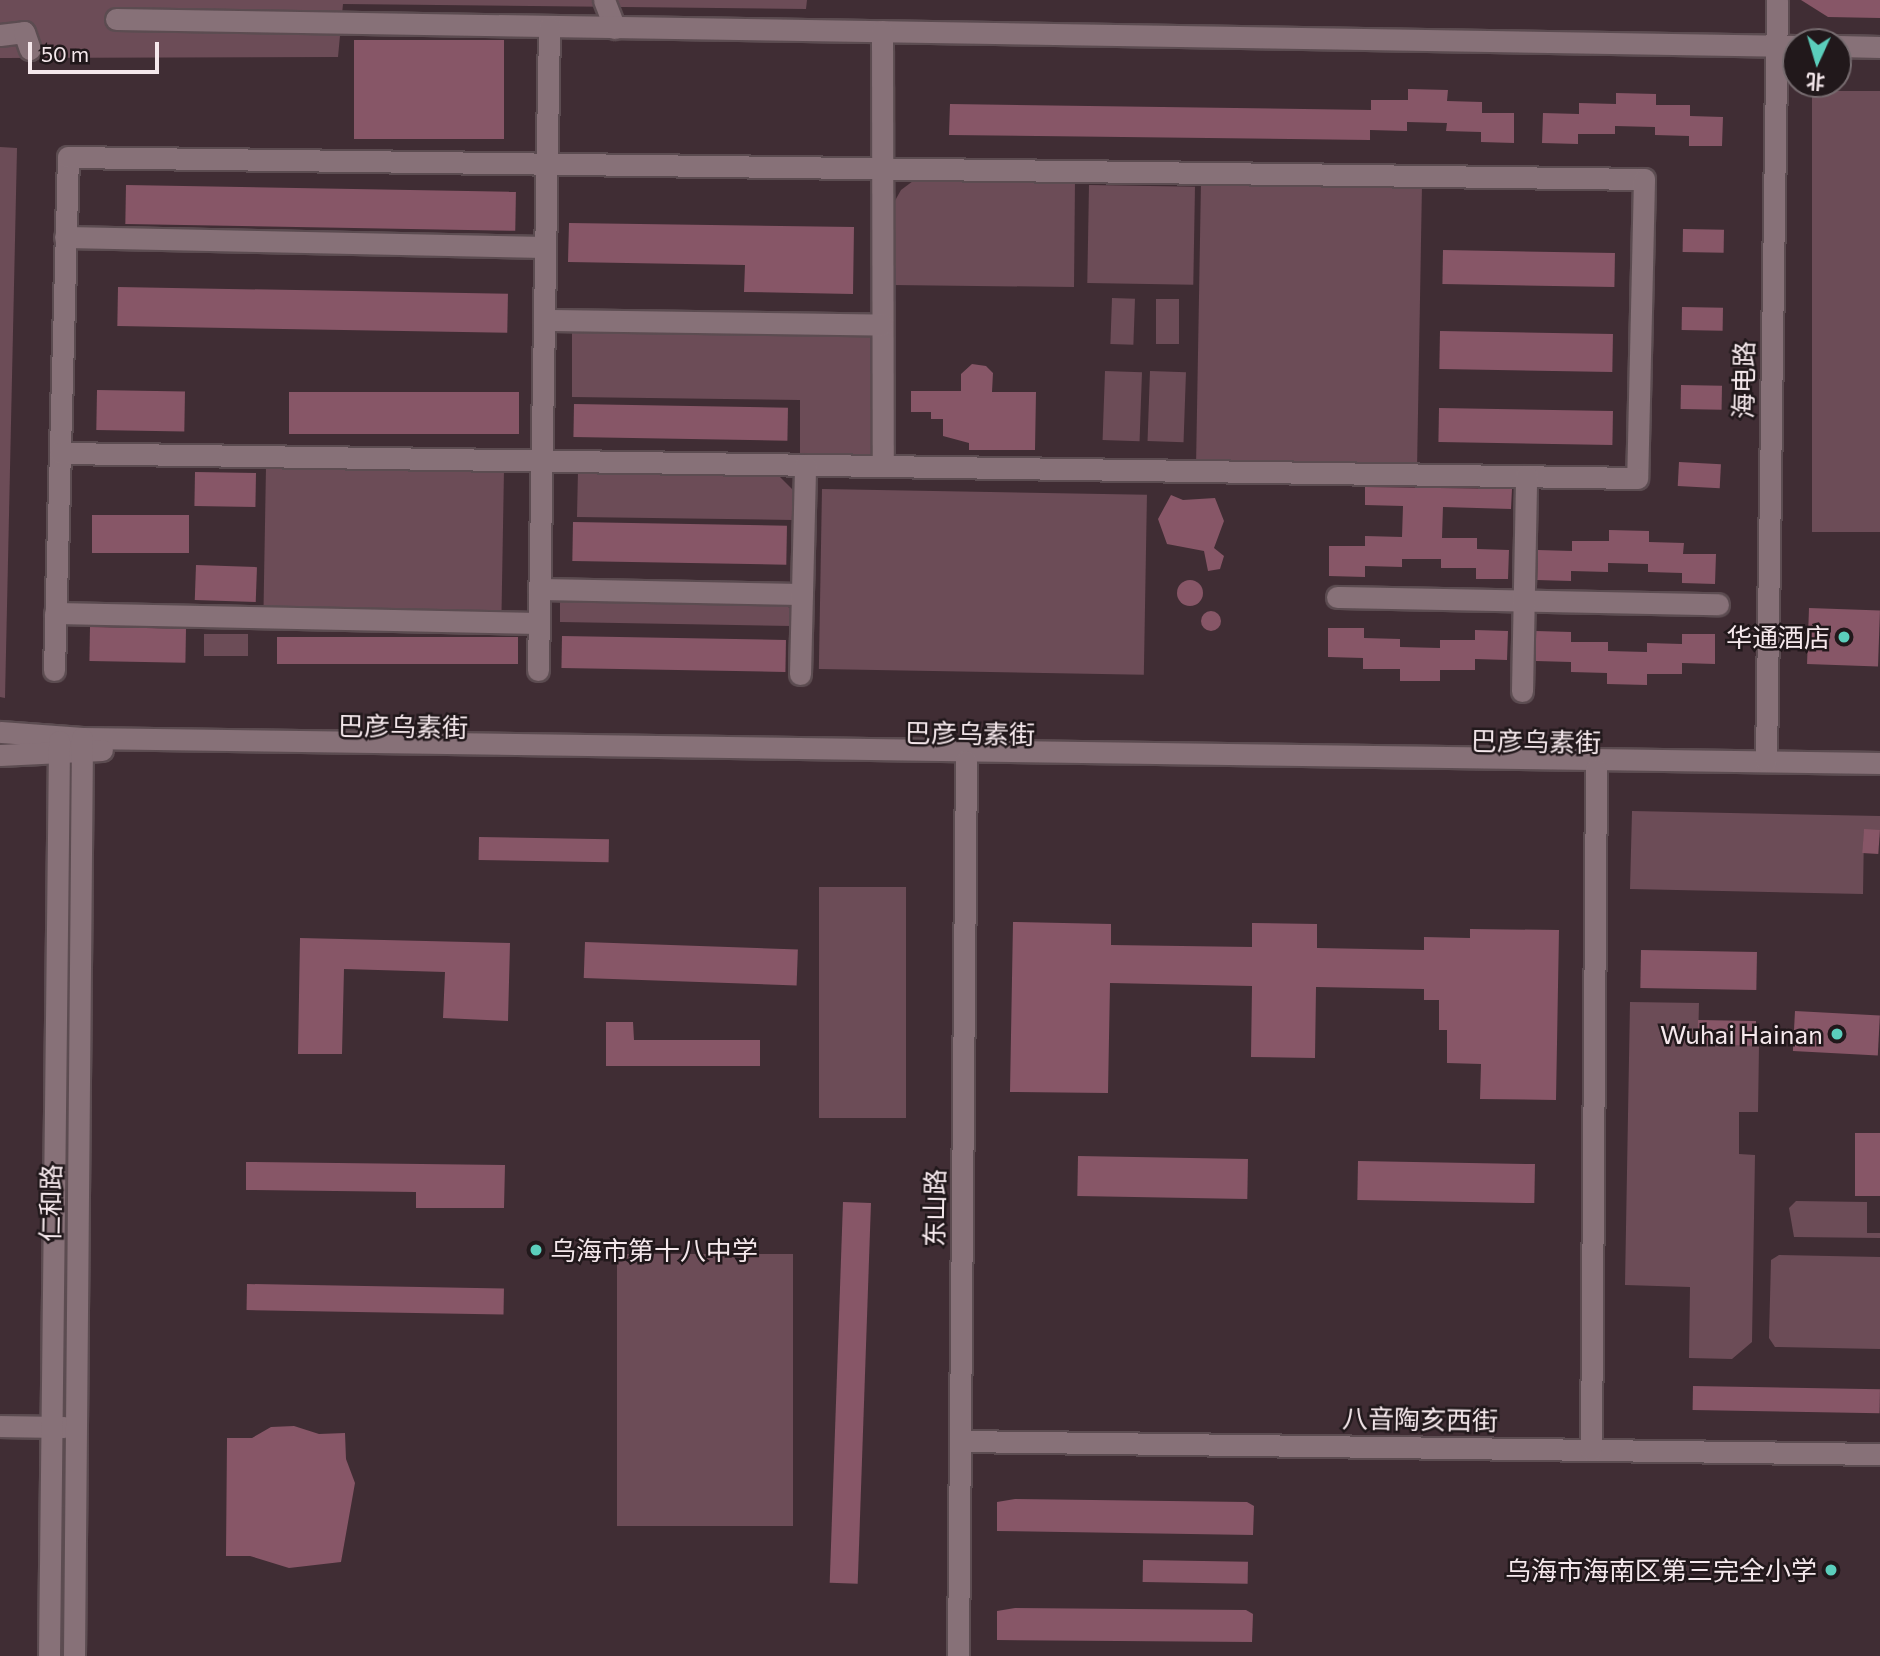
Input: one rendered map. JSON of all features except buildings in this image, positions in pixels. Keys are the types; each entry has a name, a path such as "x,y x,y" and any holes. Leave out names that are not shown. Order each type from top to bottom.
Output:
{"street":[{"path":"604,0 615,28"},
{"name":"海电路","path":"1777,0 1782,28"},
{"path":"116,19 1782,46"},
{"path":"538,670 549,27"},
{"path":"882,31 883,466"},
{"path":"0,35 24,32 30,50"},
{"path":"1852,46 1880,47"},
{"name":"海电路","path":"1766,761 1785,98"},
{"path":"54,670 68,157 1644,179 1637,478 60,453"},
{"path":"65,237 545,247"},
{"path":"544,320 882,325"},
{"path":"800,674 805,465"},
{"path":"1522,691 1528,601 1526,476"},
{"path":"539,589 802,594"},
{"path":"1337,597 1718,604"},
{"path":"55,613 539,623"},
{"path":"0,732 59,732 82,744"},
{"name":"仁和路","path":"49,1656 59,732"},
{"name":"巴彦乌素街","path":"82,744 966,761 1880,773"},
{"name":"巴彦乌素街","path":"0,755 59,756 82,744 1880,763"},
{"name":"仁和路","path":"74,1656 82,744"},
{"name":"东山路","path":"958,1656 966,761"},
{"path":"1591,1450 1597,769"},
{"path":"0,1426 76,1427"},
{"name":"八音陶亥西街","path":"960,1441 1880,1454"}],"shaded area":[{"path":"0,0 807,0 806,9 343,4 338,57 0,58"},
{"path":"1852,91 1880,91 1880,532 1812,532 1812,98 1852,98"},
{"path":"0,147 17,148 5,698 0,697"},
{"path":"917,178 1075,179 1074,287 892,285 892,206 901,190"},
{"path":"1201,182 1422,186 1417,465 1196,461"},
{"path":"1089,185 1195,187 1193,285 1087,283"},
{"path":"1112,298 1135,299 1133,345 1110,344"},
{"path":"1156,299 1179,299 1179,344 1156,344"},
{"path":"572,331 876,334 875,455 800,454 800,400 572,397"},
{"path":"1105,371 1142,372 1140,441 1103,440"},
{"path":"1150,371 1186,372 1184,442 1148,441"},
{"path":"266,467 504,471 501,617 263,613"},
{"path":"578,471 777,474 793,490 793,520 577,517"},
{"path":"822,489 1147,495 1144,675 819,669"},
{"path":"560,597 780,601 791,609 791,626 560,622"},
{"path":"204,634 248,634 248,656 204,656"},
{"path":"1632,811 1880,816 1880,830 1864,830 1863,894 1630,889"},
{"path":"819,887 906,887 906,1118 819,1118"},
{"path":"1630,1002 1699,1003 1698,1045 1759,1046 1758,1112 1739,1112 1739,1154 1755,1155 1752,1342 1732,1359 1689,1358 1690,1287 1625,1285"},
{"path":"1796,1201 1867,1202 1867,1233 1880,1233 1880,1238 1794,1237 1789,1208"},
{"path":"617,1254 793,1254 793,1526 617,1526"},
{"path":"1779,1255 1880,1257 1880,1349 1775,1347 1769,1338 1771,1260"}],"place":[{"name":"华通酒店","path":"1844,637"},
{"name":"Wuhai Hainan","path":"1837,1034"},
{"name":"乌海市第十八中学","path":"536,1250"},
{"name":"乌海市海南区第三完全小学","path":"1831,1570"}]}
